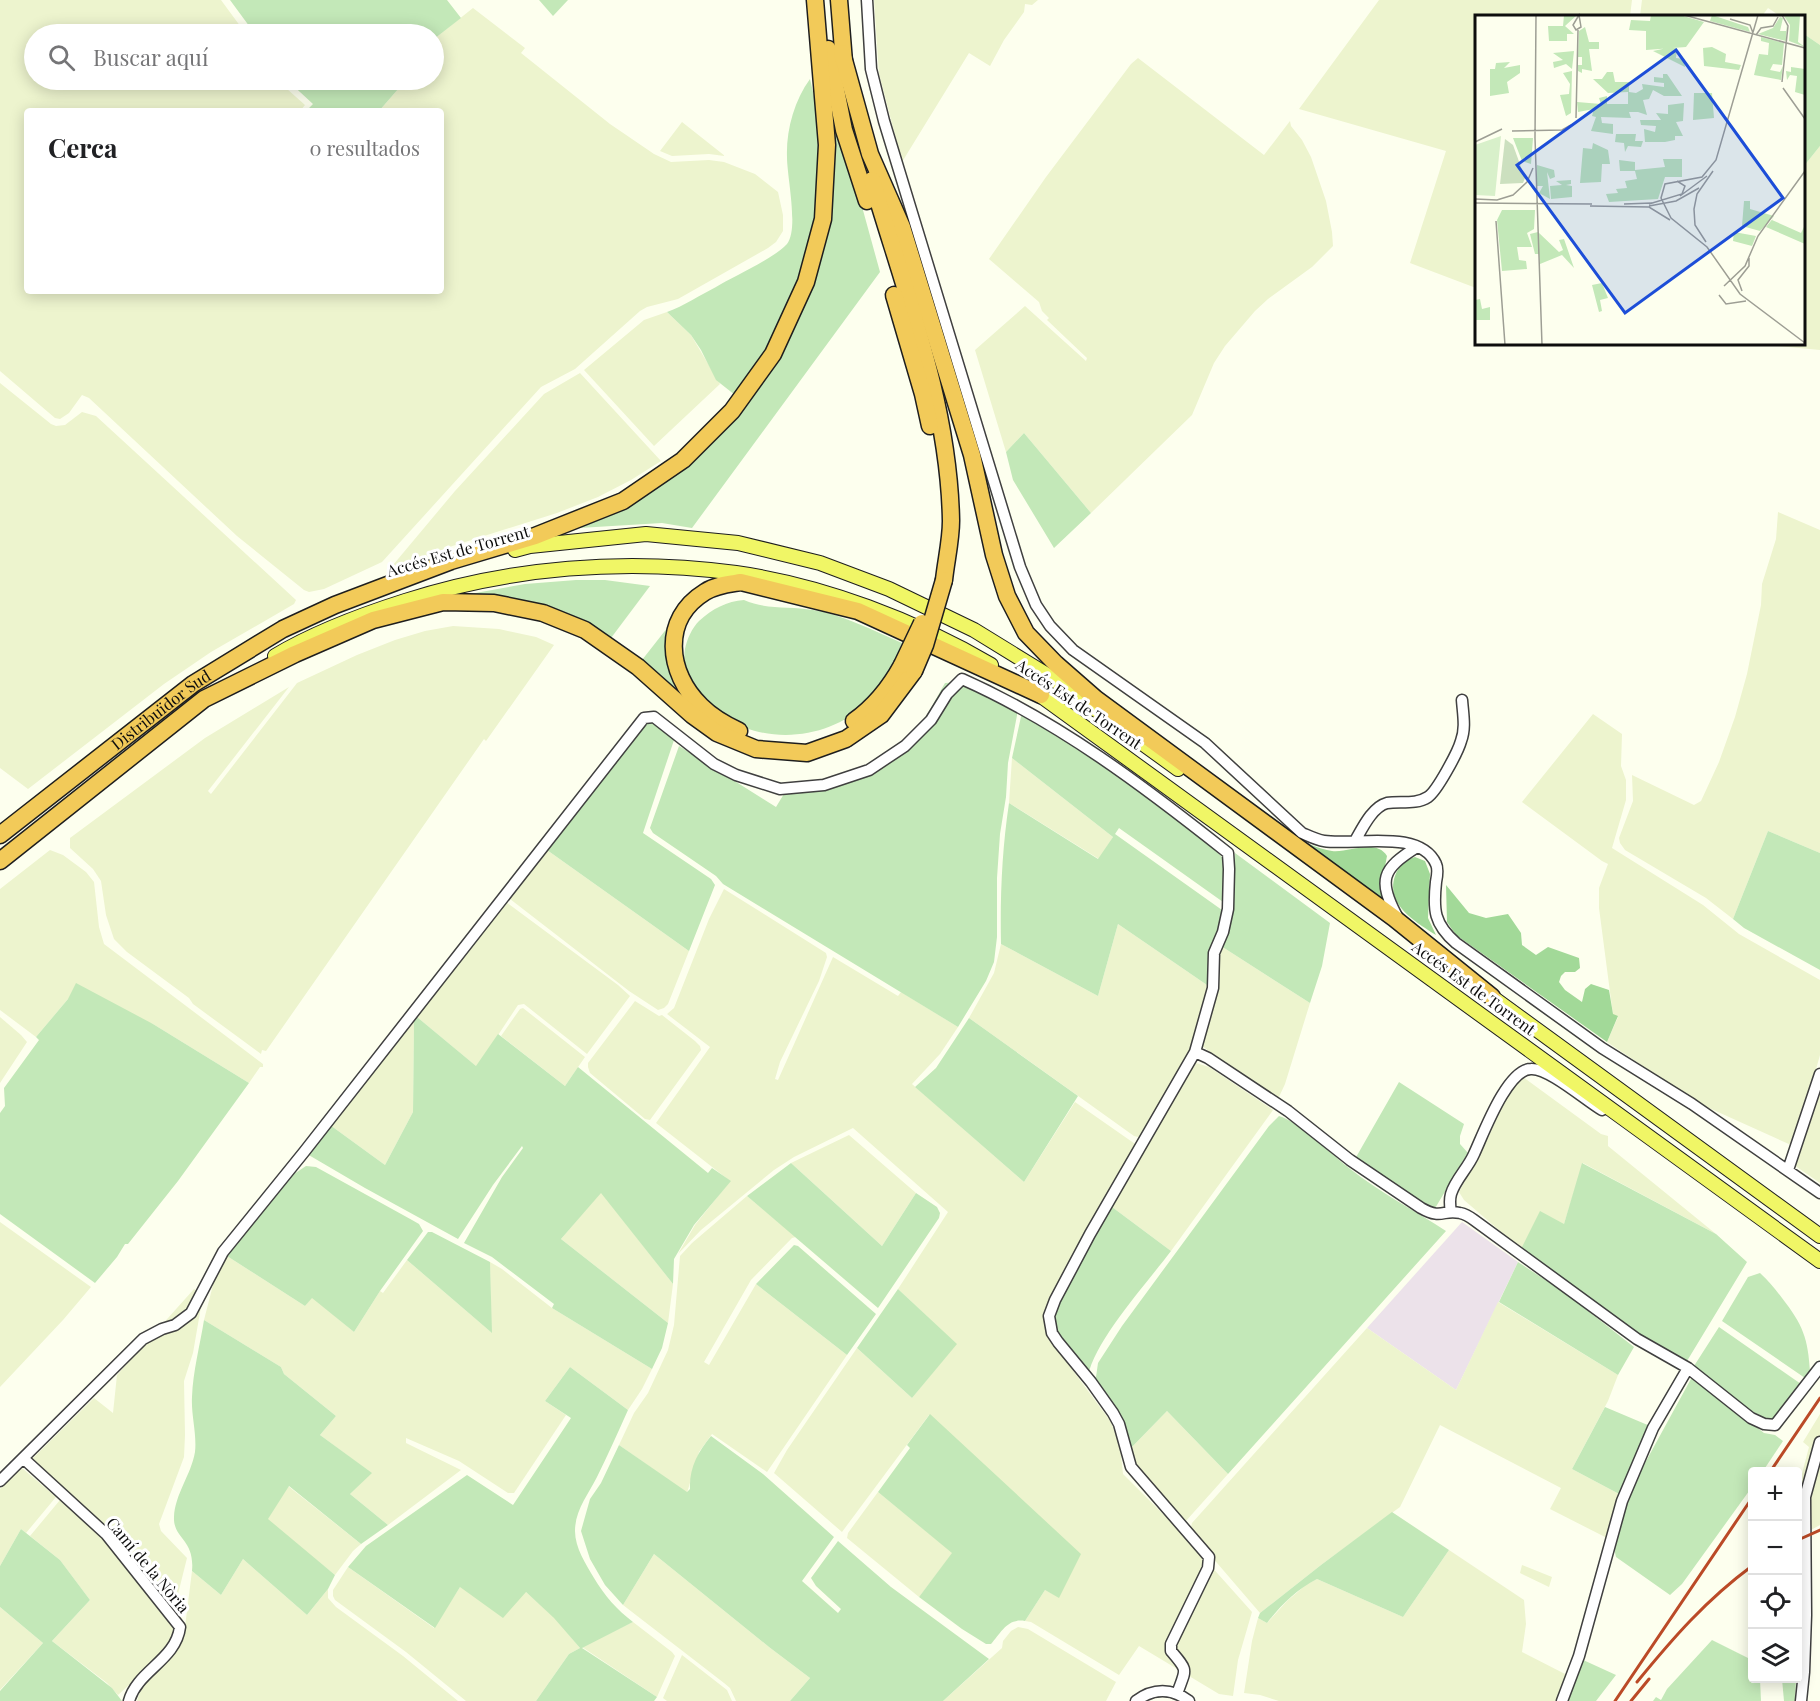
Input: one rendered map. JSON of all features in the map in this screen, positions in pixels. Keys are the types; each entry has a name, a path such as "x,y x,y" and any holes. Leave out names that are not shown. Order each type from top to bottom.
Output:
{"highway":[{"name":"Distribuïdor Sud","path":"0,835 193,684 283,629 335,604 451,561 535,536 623,501 682,460 732,411 773,354 806,282 823,219 827,145 815,0"},
{"path":"823,0 831,64 844,130 923,393 938,469 941,524 939,578"},
{"path":"839,0 842,53 854,121 934,387 948,463 951,524 931,628 908,668 892,682 869,710 840,731 808,741 757,740 724,724 700,706 678,670 674,657 673,643 679,621 691,603 706,591 741,582 858,612 1041,695"},
{"path":"842,53 870,154 902,227 965,432 994,555 1007,596 1026,633 1056,664 1096,699 1401,924 1492,997"},
{"name":"Distribuïdor Sud","path":"0,861 204,699 295,654 373,620 442,602 494,603 543,613 585,630 638,667 692,715 717,733 756,749 807,753 846,739 881,715 908,668"}],"main road":[{"name":"Accés Est de Torrent","path":"335,604 449,568 530,546 646,534 738,543 820,564 889,589 974,630 1052,678 1820,1236"},
{"name":"Accés Est de Torrent","path":"204,699 291,646 370,612 445,588 538,570 637,566 737,573 808,588 879,612 963,649 1041,695 1820,1261"}],"street":[{"path":"867,0 871,69 884,121 1020,567 1036,605 1050,626 1073,650 1205,743 1302,833 1323,841 1379,840 1411,844 1427,852 1436,864 1437,921 1444,932 1456,943 1602,1048 1692,1104 1820,1193"},
{"path":"0,1481 143,1339 175,1325 191,1313 223,1252 644,718 654,717 714,764 736,775 780,789 824,785 869,770 905,746 931,720 947,693 962,679 997,694 1081,744 1228,853 1230,869 1228,909 1223,932 1214,953 1212,988 1195,1052 1090,1234 1049,1316 1049,1324 1058,1342 1092,1382 1119,1424 1131,1467 1209,1557 1208,1568 1171,1644 1171,1651 1185,1667 1177,1694"},
{"path":"1355,841 1371,815 1385,804 1409,803 1428,797 1442,779 1461,741 1464,723 1462,700"},
{"path":"1379,840 1388,849 1391,865 1386,879 1389,902 1401,924"},
{"path":"1391,865 1417,847"},
{"path":"1195,1052 1208,1058 1287,1111 1350,1160 1420,1208 1431,1214 1461,1213 1474,1220 1637,1339 1689,1368 1751,1418 1764,1424 1775,1425 1820,1367"},
{"path":"1452,1212 1450,1202 1452,1192 1474,1154 1492,1114 1517,1074 1524,1070 1532,1068 1552,1075 1603,1111 1642,1131"},
{"path":"1788,1170 1820,1074"},
{"path":"1562,1701 1579,1656 1622,1501 1653,1428 1689,1368"},
{"path":"1801,1701 1806,1615 1805,1497 1820,1442"},
{"name":"Camí de la Nòria","path":"24,1459 106,1534 180,1627 179,1638 172,1649 133,1691 129,1701"},
{"path":"1136,1701 1157,1691 1177,1694 1189,1701"}],"shaded area":[{"path":"1462,1222 1518,1262 1456,1390 1367,1328"}],"green space":[{"path":"0,0 221,0 239,24 24,24 24,90 288,90 305,105 302,108 24,108 24,294 444,294 444,108 382,108 397,90 444,90 444,31 473,8 525,48 521,53 610,124 654,154 671,162 709,160 724,162 755,174 778,192 783,215 783,231 776,242 768,248 678,299 640,311 575,369 541,387 382,562 324,589 309,592 237,536 89,398 82,395 69,413 60,419 55,418 0,371"},
{"path":"230,0 447,0 461,18 444,31 444,24 248,24"},
{"path":"539,0 568,0 553,16"},
{"path":"874,0 1038,0 1032,5 1025,4 1024,12 1004,40 990,66 969,53 902,162 879,74"},
{"path":"1379,0 1632,0 1630,15 1475,15 1475,288 1410,263 1446,151 1299,109"},
{"path":"1642,0 1820,0 1820,45 1805,35 1805,15 1778,15 1768,8 1763,15 1640,15"},
{"path":"1805,35 1820,45 1820,146 1805,165"},
{"path":"1138,58 1264,155 1290,121 1311,157 1326,201 1333,246 1312,267 1255,311 1225,346 1214,363 1192,415 1091,513 1024,433 1006,452 975,350 1025,306 1086,361 1087,358 1047,320 1049,318 1042,311 1039,302 989,259 1046,177 1131,64"},
{"path":"810,79 820,122 817,212 803,274 767,349 735,395 716,380 691,335 667,312 686,304 763,261 787,244 792,227 792,202 787,166 788,137 795,106"},
{"path":"298,90 397,90 382,108 309,108 313,104"},
{"path":"836,112 880,272 692,528 662,523 579,528 615,511 760,383 830,212 833,194"},
{"path":"682,122 725,156 709,154 672,156 660,151"},
{"path":"1820,146 1820,350 1768,345 1805,345 1805,165"},
{"path":"667,312 691,335 720,384 654,446 584,370 644,320"},
{"path":"580,373 661,461 598,497 557,513 443,549 443,551 388,571 455,491 544,394"},
{"path":"0,383 56,426 65,425 82,412 96,416 296,600 294,604 211,652 164,684 28,789 0,768"},
{"path":"1024,433 1091,513 1054,548 1013,480 1006,452"},
{"path":"1778,512 1820,530 1820,853 1768,831 1733,919 1706,898 1625,850 1619,838 1633,801 1632,775 1694,805 1701,801 1719,762 1747,674 1761,605 1762,584 1776,539"},
{"path":"605,580 650,586 611,638 579,618 562,611 526,602 470,594 525,584"},
{"path":"744,600 761,605 825,612 902,643 878,689 849,717 827,728 804,734 780,735 756,731 734,723 714,709 691,680 684,661 687,641 699,621 720,606"},
{"path":"675,618 685,700 642,660"},
{"path":"453,626 499,629 536,637 554,645 486,741 484,739 266,1051 262,1050 261,1054 193,1004 189,998 127,952 114,939 106,915 101,881 93,869 70,848 70,838 205,738 289,687 208,791 211,794 297,683 395,640"},
{"path":"959,682 1018,710 1008,763 1006,797 1000,834 997,937 994,962 986,981 958,1027 723,884 716,876 653,833 650,828 679,746 776,807 790,784 843,775 891,751 918,727 945,683"},
{"path":"650,711 675,737 643,833 711,879 715,885 689,951 547,850"},
{"path":"1022,712 1153,799 1179,818 1224,859 1223,902 1119,828 1115,834 1222,910 1207,985 1118,924 1098,996 1001,944 1002,873 1009,803 1098,859 1113,837 1012,758"},
{"path":"1593,714 1622,734 1621,766 1626,780 1626,800 1612,848 1703,905 1739,934 1820,980 1820,1055 1791,1145 1698,1103 1607,1042 1618,1017 1613,1015 1599,908 1599,888 1608,864 1522,802"},
{"path":"1012,758 1113,837 1099,859 1009,803"},
{"path":"1768,831 1820,853 1820,970 1744,928 1733,919"},
{"path":"1295,837 1332,851 1369,847 1382,851 1387,856 1381,887 1383,901"},
{"path":"50,850 63,855 86,872 94,882 99,927 104,944 263,1064 249,1083 153,1024 68,999 36,1037 0,1010 0,889"},
{"path":"547,850 689,951 668,1004 664,1008 658,1010 629,991 510,899 509,897"},
{"path":"1235,853 1330,923 1322,966 1310,1003 1221,946 1231,895"},
{"path":"1415,857 1425,861 1430,874 1428,918 1436,935 1404,912 1394,896 1393,886 1396,873 1405,862"},
{"path":"1446,885 1469,913 1486,918 1508,914 1521,933 1522,945 1536,955 1548,947 1579,958 1580,968 1575,972 1565,972 1559,982 1565,990 1582,1002 1585,989 1591,984 1609,990 1613,1014 1618,1016 1607,1042 1456,935 1447,922"},
{"path":"724,889 826,953 827,957 819,981 780,1062 775,1079 778,1080 833,957 898,996 901,992 958,1027 940,1054 912,1084 1024,1182 1075,1102 1138,1146 1068,1268 1057,1349 1111,1422 1120,1447 1123,1474 1176,1527 1252,1612 1238,1660 1233,1696 1219,1694 1139,1646 1119,1675 1031,1622 1025,1621 1045,1590 1059,1597 929,1415 842,1532 774,1473 787,1450 857,1348 912,1398 956,1344 898,1289 948,1212 853,1128 794,1157 774,1170 701,1230 678,1254 695,1225 730,1181 656,1123 710,1047 667,1014 674,1008 709,919"},
{"path":"506,902 630,996 587,1054 524,1004 518,1005 477,1067 417,1017"},
{"path":"1118,924 1207,985 1195,1038 1184,1063 1142,1138 1134,1136 969,1018 994,973 1001,944 1098,996"},
{"path":"1221,946 1310,1003 1285,1084 1278,1099 1232,1070 1200,1044 1209,1020"},
{"path":"76,983 153,1024 249,1083 178,1181 95,1283 0,1214 0,1113 5,1106 4,1088 39,1040 36,1037 68,999"},
{"path":"635,1001 659,1016 662,1015 695,1041 701,1050 650,1120 645,1119 590,1073 588,1067 588,1063"},
{"path":"523,1008 585,1057 565,1086 501,1036"},
{"path":"0,1017 27,1042 0,1083"},
{"path":"417,1017 476,1066 498,1034 565,1086 578,1067 708,1173 712,1168 731,1181 694,1225 674,1259 673,1284 601,1193 561,1239 668,1323 662,1348 652,1369 552,1308 554,1304 492,1257 464,1243 502,1177 523,1148 522,1146 458,1239 307,1154 330,1125 385,1165 413,1112 414,1021"},
{"path":"969,1018 1078,1096 1024,1182 915,1087 936,1068"},
{"path":"414,1021 413,1112 385,1165 330,1125"},
{"path":"1196,1063 1209,1067 1273,1110 1171,1251 1112,1207 1191,1067"},
{"path":"1523,1077 1601,1134 1608,1136 1608,1146 1716,1234 1583,1163 1564,1224 1521,1249 1464,1200 1459,1192 1507,1096 1516,1081"},
{"path":"1399,1082 1464,1124 1460,1144 1468,1153 1434,1210 1355,1159"},
{"path":"1820,1094 1820,1183 1794,1165"},
{"path":"1279,1116 1296,1124 1372,1185 1446,1231 1228,1474 1167,1411 1129,1450 1095,1384 1098,1363 1122,1326 1269,1126"},
{"path":"849,1135 916,1193 882,1246 791,1163"},
{"path":"791,1163 882,1246 916,1193 937,1207 940,1213 939,1218 878,1308 747,1196"},
{"path":"1582,1163 1716,1234 1747,1262 1687,1361 1658,1349 1521,1249 1540,1211 1564,1224"},
{"path":"306,1166 316,1167 412,1220 419,1224 423,1231 354,1332 312,1298 305,1306 227,1256 294,1174"},
{"path":"601,1192 673,1284 668,1323 561,1239"},
{"path":"747,1196 796,1237 792,1238 751,1280 704,1362 709,1365 756,1284 847,1355 767,1472 712,1434 699,1452 687,1493 619,1445 634,1413 648,1393 668,1350 674,1325 680,1256"},
{"path":"1112,1207 1171,1251 1111,1329 1088,1376 1059,1337 1054,1322 1055,1313 1068,1283"},
{"path":"0,1222 91,1287 0,1387"},
{"path":"428,1232 490,1262 492,1333 407,1260"},
{"path":"794,1245 798,1246 876,1314 847,1355 756,1284"},
{"path":"227,1256 305,1306 312,1297 354,1332 380,1291 383,1293 407,1260 491,1332 490,1262 552,1308 652,1369 628,1410 570,1367 545,1401 566,1415 514,1493 508,1493 459,1461 406,1438 406,1443 461,1470 388,1525 350,1494 371,1473 320,1435 336,1416 284,1374 281,1367 204,1320 214,1281"},
{"path":"1518,1262 1565,1293 1634,1347 1618,1375 1499,1302"},
{"path":"1760,1273 1772,1285 1800,1324 1808,1350 1810,1372 1805,1378 1722,1321 1748,1277"},
{"path":"194,1289 203,1295 193,1353 184,1381 184,1457 159,1524 161,1531 187,1558 176,1602 170,1602 163,1597 105,1527 31,1460 94,1398 113,1413 117,1375"},
{"path":"898,1289 957,1344 912,1398 857,1348"},
{"path":"1498,1302 1618,1375 1608,1401 1572,1469 1621,1495 1609,1539 1550,1509 1561,1488 1440,1425 1400,1507 1260,1613 1193,1535 1192,1523 1367,1328 1456,1390"},
{"path":"204,1320 281,1367 284,1374 336,1416 320,1435 372,1473 350,1494 388,1525 361,1544 289,1486 268,1519 335,1575 328,1589 307,1615 243,1559 221,1595 192,1571 190,1552 177,1530 174,1517 177,1500 195,1452 193,1387"},
{"path":"1719,1327 1801,1384 1773,1419 1768,1420 1736,1403 1694,1366"},
{"path":"570,1367 628,1410 580,1509 575,1537 584,1561 598,1584 616,1607 633,1622 582,1648 657,1697 654,1701 536,1701 569,1654 580,1648 554,1618 526,1592 503,1618 460,1587 435,1628 348,1567 366,1546 467,1475 513,1505 571,1418 545,1401"},
{"path":"1692,1377 1764,1433 1775,1435 1783,1441 1766,1467 1748,1467 1748,1493 1682,1584 1670,1595 1616,1557 1613,1544 1623,1508"},
{"path":"1605,1407 1650,1426 1621,1495 1572,1469"},
{"path":"1167,1411 1228,1474 1185,1522 1135,1468 1129,1450"},
{"path":"930,1414 1081,1554 1059,1598 1045,1590 1025,1621 1009,1624 991,1644 986,1644 962,1629 919,1597 952,1553 878,1492 910,1448 907,1445"},
{"path":"1820,1414 1820,1525 1802,1535 1802,1474 1809,1447 1803,1442"},
{"path":"711,1436 763,1474 834,1537 802,1581 838,1613 841,1609 816,1586 811,1578 838,1541 891,1587 989,1659 943,1701 790,1701 810,1678 654,1554 623,1605 605,1585 590,1559 581,1531 590,1499 601,1483 619,1445 687,1492 690,1489 695,1461"},
{"path":"22,1468 56,1497 26,1533 21,1529 0,1566 0,1489"},
{"path":"288,1486 361,1544 335,1575 267,1520"},
{"path":"878,1492 953,1553 919,1597 847,1538 848,1533"},
{"path":"60,1500 102,1536 176,1631 170,1644 118,1695 107,1683 52,1641 90,1600 60,1560 30,1536"},
{"path":"1392,1512 1449,1550 1403,1617 1317,1579 1290,1598 1267,1623 1258,1618 1260,1613"},
{"path":"21,1529 60,1560 90,1600 52,1641 112,1688 122,1701 0,1701 0,1691 43,1643 0,1607 0,1566"},
{"path":"1449,1550 1524,1600 1526,1624 1522,1652 1567,1675 1557,1701 1279,1701 1244,1693 1258,1618 1267,1623 1287,1601 1307,1584 1317,1579 1403,1617"},
{"path":"654,1554 810,1678 790,1701 736,1701 730,1688 623,1605"},
{"path":"243,1559 307,1615 328,1589 328,1598 336,1607 403,1656 458,1701 137,1701 141,1688 178,1647 184,1635 192,1571 221,1595"},
{"path":"1522,1565 1552,1577 1549,1587 1520,1573"},
{"path":"348,1567 434,1628 460,1587 526,1592 554,1617 580,1648 569,1654 536,1701 466,1701 406,1652 335,1600 333,1590"},
{"path":"0,1607 43,1643 0,1690"},
{"path":"633,1622 675,1656 657,1697 582,1647"},
{"path":"1018,1627 1028,1629 1116,1682 1106,1701 943,1701 1002,1648 1003,1641 1011,1631"},
{"path":"1712,1640 1748,1658 1748,1683 1760,1683 1761,1701 1653,1701 1656,1697 1661,1700 1667,1689"},
{"path":"682,1655 727,1690 732,1701 667,1701 663,1698"},
{"path":"1581,1659 1616,1675 1596,1701 1565,1701"},
{"path":"1782,1683 1796,1683 1795,1701 1784,1701"}],"railway":[{"path":"1773,1467 1820,1398"},
{"path":"1615,1701 1748,1504"},
{"path":"1802,1538 1820,1530"},
{"path":"1637,1682 1691,1620 1748,1569"},
{"path":"1631,1701 1649,1679"}]}
